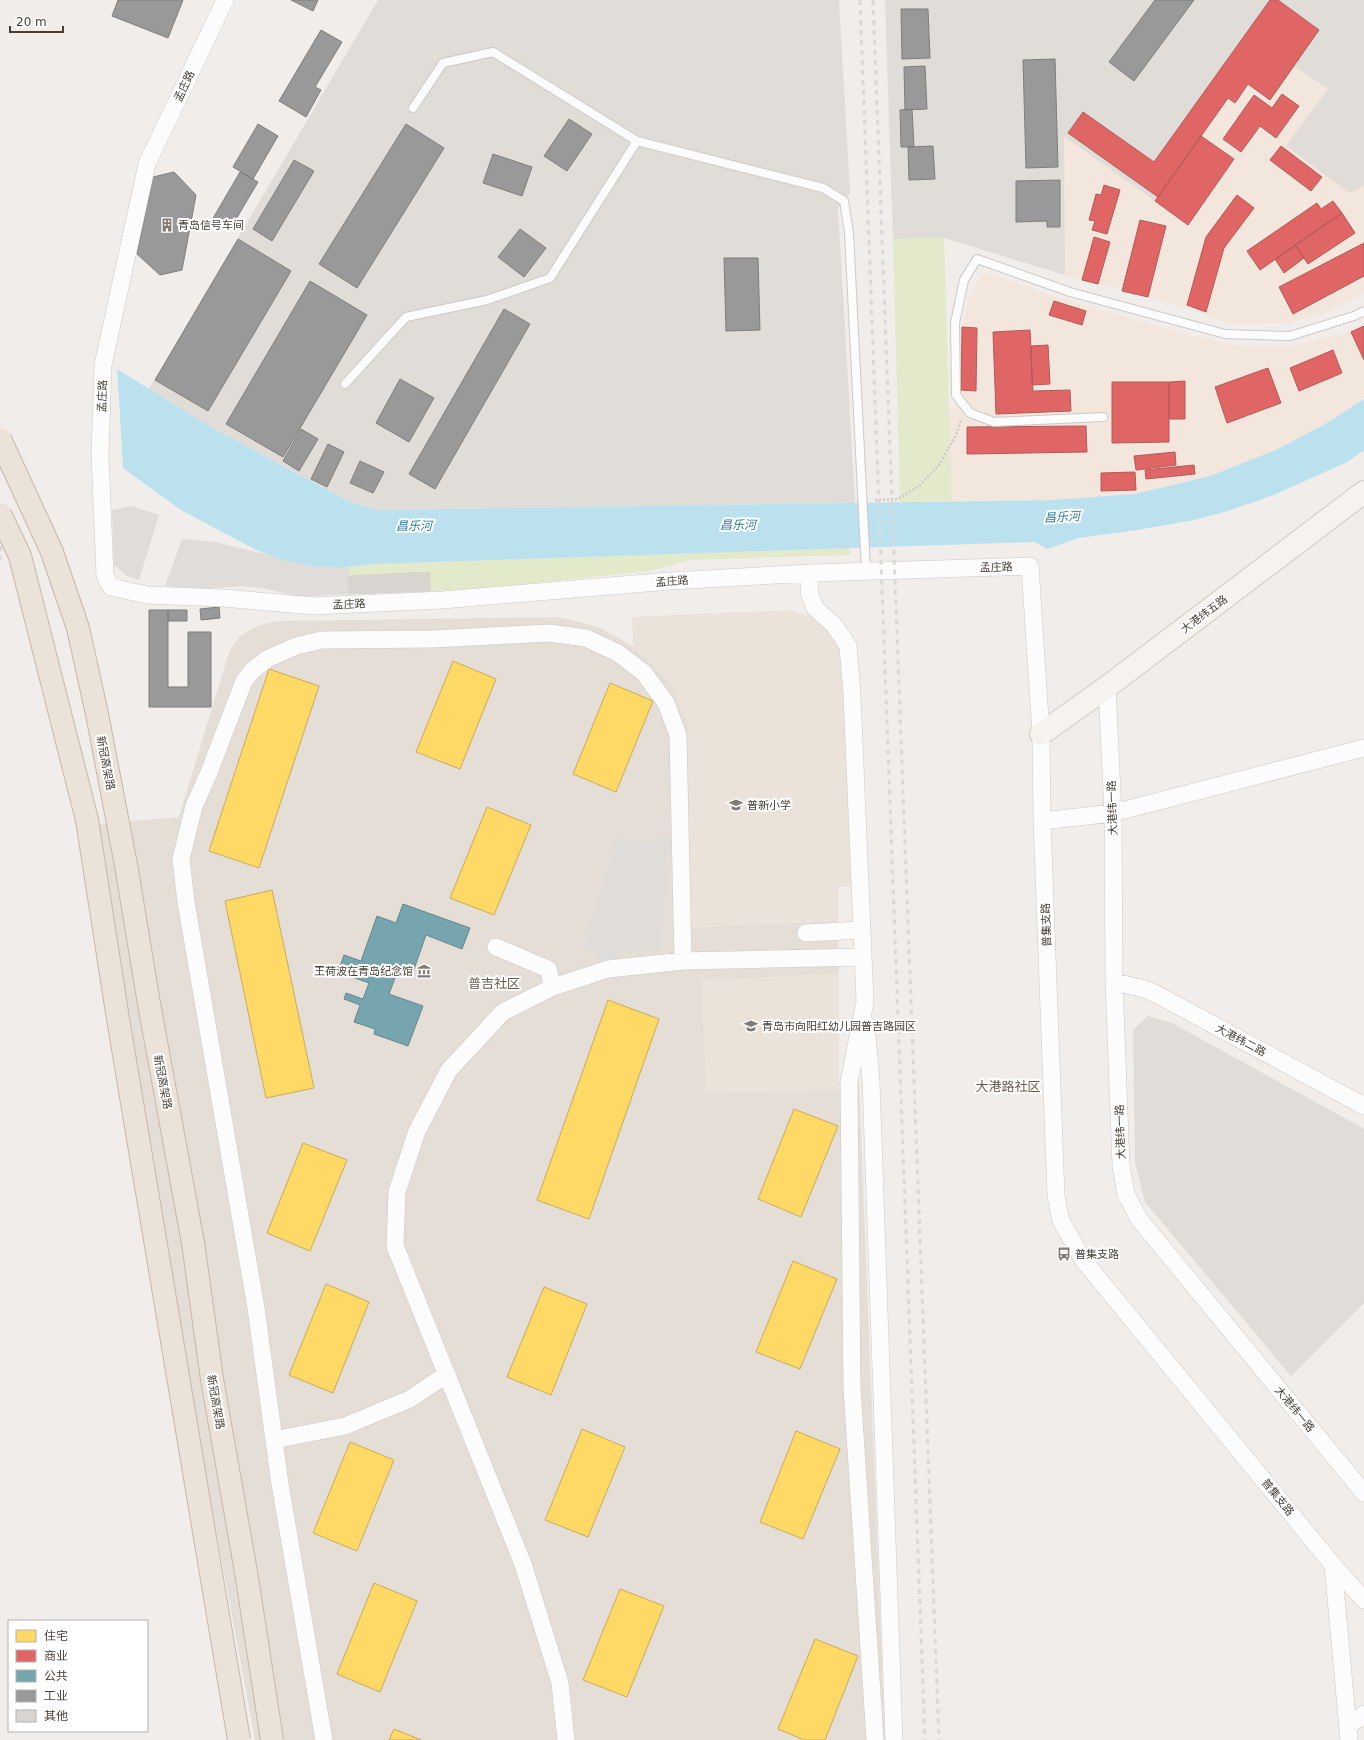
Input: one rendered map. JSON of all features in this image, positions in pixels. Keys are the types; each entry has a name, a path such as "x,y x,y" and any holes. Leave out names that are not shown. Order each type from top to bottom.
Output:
{"highway":[{"name":"新冠高架路","path":"0,439 52,552 78,628 97,714 126,864 149,1004 193,1243 212,1379 246,1572 272,1740"},
{"path":"0,514 20,556 87,820 118,1019 239,1740"}],"street":[{"name":"孟庄路","path":"224,0 147,164 103,365 100,454 106,576 111,587 147,595 223,598 314,606 442,600 670,581 811,573 1030,566 1041,734"},
{"name":"大港纬五路","path":"1041,734 1107,687 1364,492"},
{"path":"811,573 809,592 814,608 834,625 848,646 852,694 865,1002 871,1081 894,1740"},
{"path":"324,1740 280,1484 256,1308 186,902 181,858 194,806 208,776 244,681 253,670 266,659 296,646 322,640 433,639 549,633 586,638 618,653 644,673 666,703 678,735 683,961"},
{"name":"大港纬一路","path":"1107,687 1113,813 1114,982 1121,1164 1126,1194 1139,1219 1364,1493"},
{"name":"普集支路","path":"1041,734 1042,821 1056,1196 1061,1221 1084,1261 1333,1565"},
{"path":"1042,821 1113,813 1364,748"},
{"path":"806,933 862,930"},
{"path":"496,947 548,969 553,986"},
{"path":"566,1740 560,1684 523,1564 395,1246 397,1192 417,1131 449,1070 503,1012 553,986 608,969 683,961 863,957"},
{"name":"大港纬二路","path":"1114,982 1145,989 1158,995 1364,1106"},
{"path":"865,1002 849,1082 852,1388 875,1740"},
{"path":"274,1440 345,1426 410,1399 447,1374"},
{"path":"1333,1565 1364,1600"},
{"path":"1333,1565 1349,1733"},
{"path":"1349,1733 1364,1714"}],"lane":[{"path":"413,108 443,64 493,52 637,141 824,188 844,201 849,233 866,571"},
{"path":"345,384 406,317 487,300 550,278 637,141"},
{"path":"1103,417 994,422 970,413 956,395 955,323 964,280 977,259 1070,292 1225,334 1290,336 1354,316 1364,311"}],"path":[{"path":"863,502 898,499 919,486 939,465 956,434 966,407"}],"shaded area":[{"path":"378,0 839,0 850,193 838,208 855,503 378,510 350,502 214,429 149,389"},
{"path":"885,0 1364,0 1364,185 1350,193 1286,146 1328,89 1294,66 1270,100 1248,84 1235,103 1228,98 1155,201 1064,136 1065,275 944,238 893,239"},
{"path":"1294,66 1328,89 1350,193 1364,185 1364,293 1327,313 1288,323 1231,324 1173,304 1065,275 1064,135 1188,225 1234,160 1201,136 1228,98 1235,103 1248,84"},
{"path":"984,272 1062,299 1192,336 1234,345 1289,346 1340,335 1364,323 1364,399 1325,424 1276,450 1210,476 1135,494 1052,500 952,501 949,417 961,390 962,327 969,297"},
{"path":"131,506 159,515 139,580 127,576 114,565 112,510"},
{"path":"182,539 215,542 314,566 339,568 349,567 349,594 300,597 263,588 239,586 206,589 165,586"},
{"path":"788,610 816,618 826,626 842,649 853,886 838,887 838,921 691,928 688,725 674,688 653,664 633,647 632,617"},
{"path":"558,617 598,627 628,643 653,664 674,688 688,725 691,927 838,921 839,974 701,981 839,1090 839,1082 859,1081 885,1740 255,1740 152,1182 99,824 179,817 229,652 240,636 259,625 279,621"},
{"path":"661,835 675,843 668,854 661,951 618,952 617,961 598,962 598,956 595,952 583,947 617,837 641,843 656,839"},
{"path":"839,974 839,1090 706,1093 701,980"},
{"path":"1148,1016 1172,1023 1364,1129 1364,1303 1291,1376 1145,1202 1135,1163 1133,1030"}],"green space":[{"path":"944,238 952,501 900,502 893,239"},
{"path":"850,548 850,555 689,560 650,571 477,589 430,591 429,572 348,576 349,567 372,564"}],"water":[{"name":"昌乐河","path":"117,369 214,429 350,502 378,510 1052,500 1135,494 1210,476 1276,450 1325,424 1364,399 1364,450 1347,462 1276,494 1231,510 1194,520 1079,538 1047,549 1035,542 372,564 339,568 314,566 283,560 256,550 181,510 123,468"}],"pier":[{"path":"116,368 117,369 123,468 121,467"}],"building: 住宅":[{"path":"453,661 496,679 460,769 416,752"},
{"path":"269,669 319,686 259,868 209,851"},
{"path":"610,683 653,701 616,792 573,774"},
{"path":"487,807 531,825 494,915 450,898"},
{"path":"272,890 314,1088 266,1098 225,901"},
{"path":"608,1000 659,1019 589,1219 537,1200"},
{"path":"794,1109 838,1126 801,1217 758,1199"},
{"path":"303,1143 347,1160 310,1251 267,1233"},
{"path":"793,1261 837,1279 800,1369 756,1352"},
{"path":"326,1284 369,1302 333,1393 289,1375"},
{"path":"544,1287 587,1304 551,1395 507,1377"},
{"path":"582,1429 625,1447 588,1537 545,1520"},
{"path":"796,1431 840,1449 803,1539 760,1522"},
{"path":"350,1442 394,1460 357,1551 313,1533"},
{"path":"374,1583 417,1601 380,1692 337,1674"},
{"path":"620,1589 664,1606 627,1697 583,1680"},
{"path":"815,1639 858,1656 825,1740 804,1740 778,1729"},
{"path":"394,1729 421,1740 389,1740"}],"building: 商业":[{"path":"1270,0 1278,0 1319,30 1270,100 1248,84 1235,103 1228,98 1158,197 1068,133 1083,112 1154,162"},
{"path":"1282,94 1299,106 1276,138 1260,126 1241,152 1223,139 1254,95 1272,108"},
{"path":"1201,136 1234,159 1188,225 1155,201"},
{"path":"1281,146 1322,177 1311,191 1270,160"},
{"path":"1104,185 1120,190 1107,234 1092,230 1095,221 1089,220 1096,194 1101,195"},
{"path":"1237,195 1254,208 1224,248 1206,312 1187,305 1206,237"},
{"path":"1333,201 1342,213 1260,270 1247,251 1317,203 1321,209"},
{"path":"1342,213 1355,233 1308,264 1295,245"},
{"path":"1140,220 1166,226 1148,297 1122,291"},
{"path":"1094,237 1110,242 1098,284 1082,280"},
{"path":"1364,243 1364,276 1293,314 1279,287"},
{"path":"1295,245 1304,258 1284,273 1275,259"},
{"path":"1054,301 1086,311 1082,325 1049,315"},
{"path":"1364,326 1364,360 1351,332"},
{"path":"962,327 977,328 976,391 961,390"},
{"path":"1030,330 1033,391 1070,390 1071,411 996,414 993,332"},
{"path":"1048,345 1050,384 1032,385 1031,346"},
{"path":"1333,350 1342,373 1299,391 1290,368"},
{"path":"1268,368 1281,403 1227,423 1215,387"},
{"path":"1185,381 1185,419 1169,419 1169,382"},
{"path":"1112,382 1169,382 1169,442 1112,443"},
{"path":"1086,426 1087,452 967,454 967,427"},
{"path":"1175,452 1176,465 1136,470 1134,456"},
{"path":"1194,465 1195,474 1146,479 1145,470"},
{"path":"1135,472 1136,490 1101,491 1101,473"}],"building: 公共":[{"path":"403,904 470,928 462,949 426,935 412,975 398,970 389,994 423,1006 408,1046 374,1034 375,1029 354,1022 360,1005 344,999 346,993 363,999 369,983 338,972 344,955 361,961 377,916 396,923"}],"building: 工业":[{"path":"118,0 183,0 168,38 112,16"},
{"path":"291,0 318,0 313,11"},
{"path":"1155,0 1194,0 1134,81 1109,62"},
{"path":"901,9 928,9 930,58 902,59"},
{"path":"321,30 342,42 315,87 321,90 306,117 279,101"},
{"path":"1055,59 1058,167 1026,168 1023,60"},
{"path":"925,66 927,109 905,110 904,67"},
{"path":"912,109 914,147 901,147 900,110"},
{"path":"569,119 592,134 567,171 544,156"},
{"path":"258,124 278,136 253,179 233,167"},
{"path":"406,124 444,148 357,288 319,264"},
{"path":"933,146 935,179 909,180 908,147"},
{"path":"493,154 532,167 522,196 483,183"},
{"path":"294,160 314,171 272,241 253,229"},
{"name":"青岛信号车间","path":"174,172 196,195 182,270 160,275 137,254 153,177"},
{"name":"青岛信号车间","path":"240,172 258,182 229,231 212,220"},
{"path":"1060,180 1060,227 1047,227 1047,221 1016,222 1016,181"},
{"path":"520,229 546,248 524,277 498,257"},
{"path":"238,239 291,271 208,411 155,380"},
{"path":"724,258 758,258 760,330 726,331"},
{"path":"310,281 367,315 283,457 226,424"},
{"path":"504,309 530,324 435,489 409,474"},
{"path":"400,379 434,398 409,442 376,423"},
{"path":"301,429 318,439 299,471 283,461"},
{"path":"328,444 344,452 327,487 311,479"},
{"path":"360,461 384,472 373,493 350,483"},
{"path":"219,607 220,618 201,620 200,609"},
{"path":"149,610 168,610 168,687 188,687 188,632 211,632 211,707 149,707"},
{"path":"168,610 187,610 187,621 168,621"}],"building: 其他":[{"path":"430,572 430,591 349,594 348,576"}],"railway":[{"path":"860,0 925,1740"},
{"path":"873,0 939,1740"},
{"path":"0,561 3,513"}],"place":[{"name":"青岛信号车间","path":"167,225"},
{"name":"普新小学","path":"736,805"},
{"name":"王荷波在青岛纪念馆","path":"424,971"},
{"name":"青岛市向阳红幼儿园普吉路园区","path":"751,1026"},
{"name":"普集支路","path":"1064,1254"}],"district":[{"name":"普吉社区","path":"494,983"},
{"name":"大港路社区","path":"1008,1086"}]}
